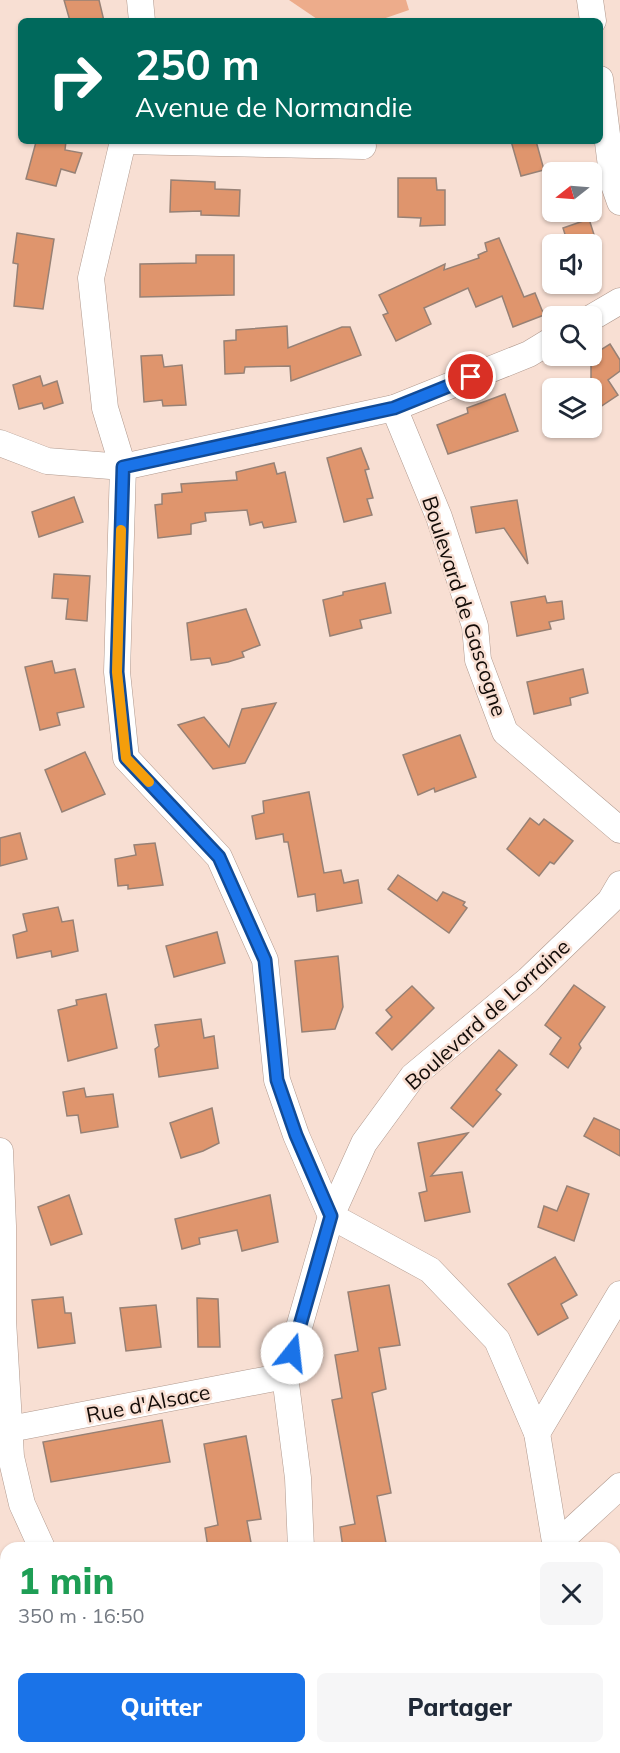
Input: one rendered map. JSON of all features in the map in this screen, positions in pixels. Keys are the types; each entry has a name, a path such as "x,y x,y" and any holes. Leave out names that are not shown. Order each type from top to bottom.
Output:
{"street":[{"path":"141,0 142,18"},
{"path":"590,0 593,18"},
{"path":"603,103 613,182 620,202"},
{"path":"122,144 91,278 105,408 123,467 117,672 126,758 219,857 265,960 277,1080 296,1135 331,1216 430,1270 497,1340 537,1433 556,1542 620,1486"},
{"path":"267,144 363,146"},
{"path":"602,312 620,301"},
{"path":"0,443 47,461 123,467 394,408 529,354 542,346"},
{"name":"Boulevard de Gascogne","path":"394,408 439,518 475,626 478,660 506,732 620,830"},
{"name":"Boulevard de Lorraine","path":"285,1376 331,1216 364,1143 413,1076 528,980 610,901 620,884"},
{"path":"0,1151 3,1320 11,1457 22,1504 39,1542"},
{"path":"537,1433 620,1294"},
{"path":"285,1376 298,1478 301,1542"},
{"name":"Rue d'Alsace","path":"10,1429 285,1376"}],"shaded area":[{"path":"289,0 406,0 409,10 386,18 316,18"}],"building":[{"path":"64,0 99,0 103,18 69,18"},
{"path":"35,144 66,144 65,150 82,153 75,173 61,169 56,186 26,179"},
{"path":"512,144 537,144 542,171 521,176"},
{"path":"398,178 436,178 437,190 445,190 445,225 420,226 421,218 398,217"},
{"path":"171,180 215,182 215,189 240,190 239,216 201,215 201,211 170,212"},
{"path":"580,222 590,222 594,234 565,234 563,228"},
{"path":"17,233 54,239 43,309 14,306 18,264 13,263"},
{"path":"499,238 524,297 535,293 542,316 513,327 502,296 476,307 468,288 424,308 431,324 396,341 383,315 388,313 379,295 445,264 444,270 479,258 478,255 487,251 485,243"},
{"path":"196,255 234,255 234,295 140,297 140,264 196,263"},
{"path":"287,326 288,348 342,327 350,327 361,355 291,381 290,366 245,367 244,373 225,374 224,341 236,340 236,330"},
{"path":"610,344 620,360 620,371 608,380 618,395 602,406 602,378 591,378 591,366 602,366 602,349"},
{"path":"162,355 164,367 182,365 186,405 163,406 162,400 144,402 141,356"},
{"path":"40,376 43,386 57,381 63,403 44,409 42,403 19,409 13,385"},
{"path":"505,394 518,431 448,454 437,425 468,413 467,408"},
{"path":"361,448 369,469 365,470 373,498 367,499 372,515 344,522 327,458"},
{"path":"274,463 277,474 285,472 296,522 264,528 262,522 250,525 247,510 205,513 206,521 191,524 191,534 158,538 155,505 162,504 162,494 182,492 181,484 237,480 236,472"},
{"path":"74,497 83,522 39,537 32,512"},
{"path":"517,500 528,564 504,528 476,533 471,507"},
{"path":"54,574 90,576 87,621 66,619 68,599 52,598"},
{"path":"385,583 391,613 360,620 362,628 330,636 323,600 343,595 343,592"},
{"path":"545,596 547,603 562,601 564,619 549,622 551,629 517,636 511,602"},
{"path":"246,609 260,645 242,652 244,657 228,662 212,665 210,658 191,660 187,623"},
{"path":"52,661 55,673 75,669 84,707 57,713 60,725 40,730 25,667"},
{"path":"583,669 588,693 570,698 571,705 534,714 527,682"},
{"path":"276,703 245,763 213,769 178,725 204,717 229,747 242,709"},
{"path":"460,735 476,777 435,792 434,788 418,795 403,755"},
{"path":"85,752 105,794 62,812 45,770"},
{"path":"309,792 324,873 341,870 344,883 358,880 362,903 317,911 315,894 298,897 288,842 284,842 283,834 256,839 252,816 264,813 263,801"},
{"path":"530,818 539,825 544,819 573,841 554,864 550,862 539,876 507,849"},
{"path":"20,833 27,859 0,866 0,838"},
{"path":"155,843 163,885 128,889 128,885 118,886 115,859 136,855 134,845"},
{"path":"398,875 437,901 443,892 465,902 463,905 467,908 449,933 388,889"},
{"path":"58,907 62,922 73,920 78,951 52,957 51,951 17,958 13,935 27,931 23,914"},
{"path":"217,932 225,963 174,977 166,946"},
{"path":"338,956 343,1007 335,1029 302,1032 295,961"},
{"path":"574,985 605,1007 579,1044 581,1048 568,1068 550,1054 561,1038 545,1025"},
{"path":"412,986 434,1008 392,1050 376,1033 392,1017 386,1010"},
{"path":"106,994 117,1048 68,1061 58,1010 77,1005 76,1000"},
{"path":"201,1019 204,1038 214,1036 218,1068 159,1077 155,1049 159,1046 155,1025"},
{"path":"499,1050 517,1065 496,1090 501,1094 473,1127 451,1108"},
{"path":"84,1088 86,1097 113,1094 118,1127 81,1133 78,1115 67,1116 63,1092"},
{"path":"212,1108 219,1143 181,1158 170,1123"},
{"path":"594,1118 620,1130 620,1156 584,1136"},
{"path":"468,1133 431,1176 462,1172 470,1212 425,1221 419,1193 427,1191 418,1143"},
{"path":"567,1186 589,1194 574,1241 538,1227 544,1206 557,1211"},
{"path":"69,1195 82,1234 51,1245 38,1207"},
{"path":"270,1195 278,1242 242,1251 237,1230 199,1238 200,1244 182,1249 175,1219"},
{"path":"555,1257 577,1295 561,1304 568,1318 538,1335 508,1284"},
{"path":"389,1285 400,1345 379,1348 386,1389 372,1393 391,1493 377,1496 386,1542 342,1542 340,1527 355,1524 332,1400 342,1398 335,1355 358,1351 348,1292"},
{"path":"63,1297 65,1313 71,1313 75,1343 38,1348 32,1300"},
{"path":"197,1298 218,1299 220,1347 198,1347"},
{"path":"156,1305 161,1347 126,1351 120,1308"},
{"path":"162,1420 170,1462 51,1482 43,1442"},
{"path":"246,1436 261,1519 247,1521 251,1542 207,1542 205,1528 218,1525 204,1444"}],"slow traffic":[{"path":"121,530 117,672 126,758 149,782"}],"route":[{"path":"292,1353 331,1216 296,1135 277,1080 265,960 219,857 126,758 117,672 123,467 394,408 471,377"}]}
